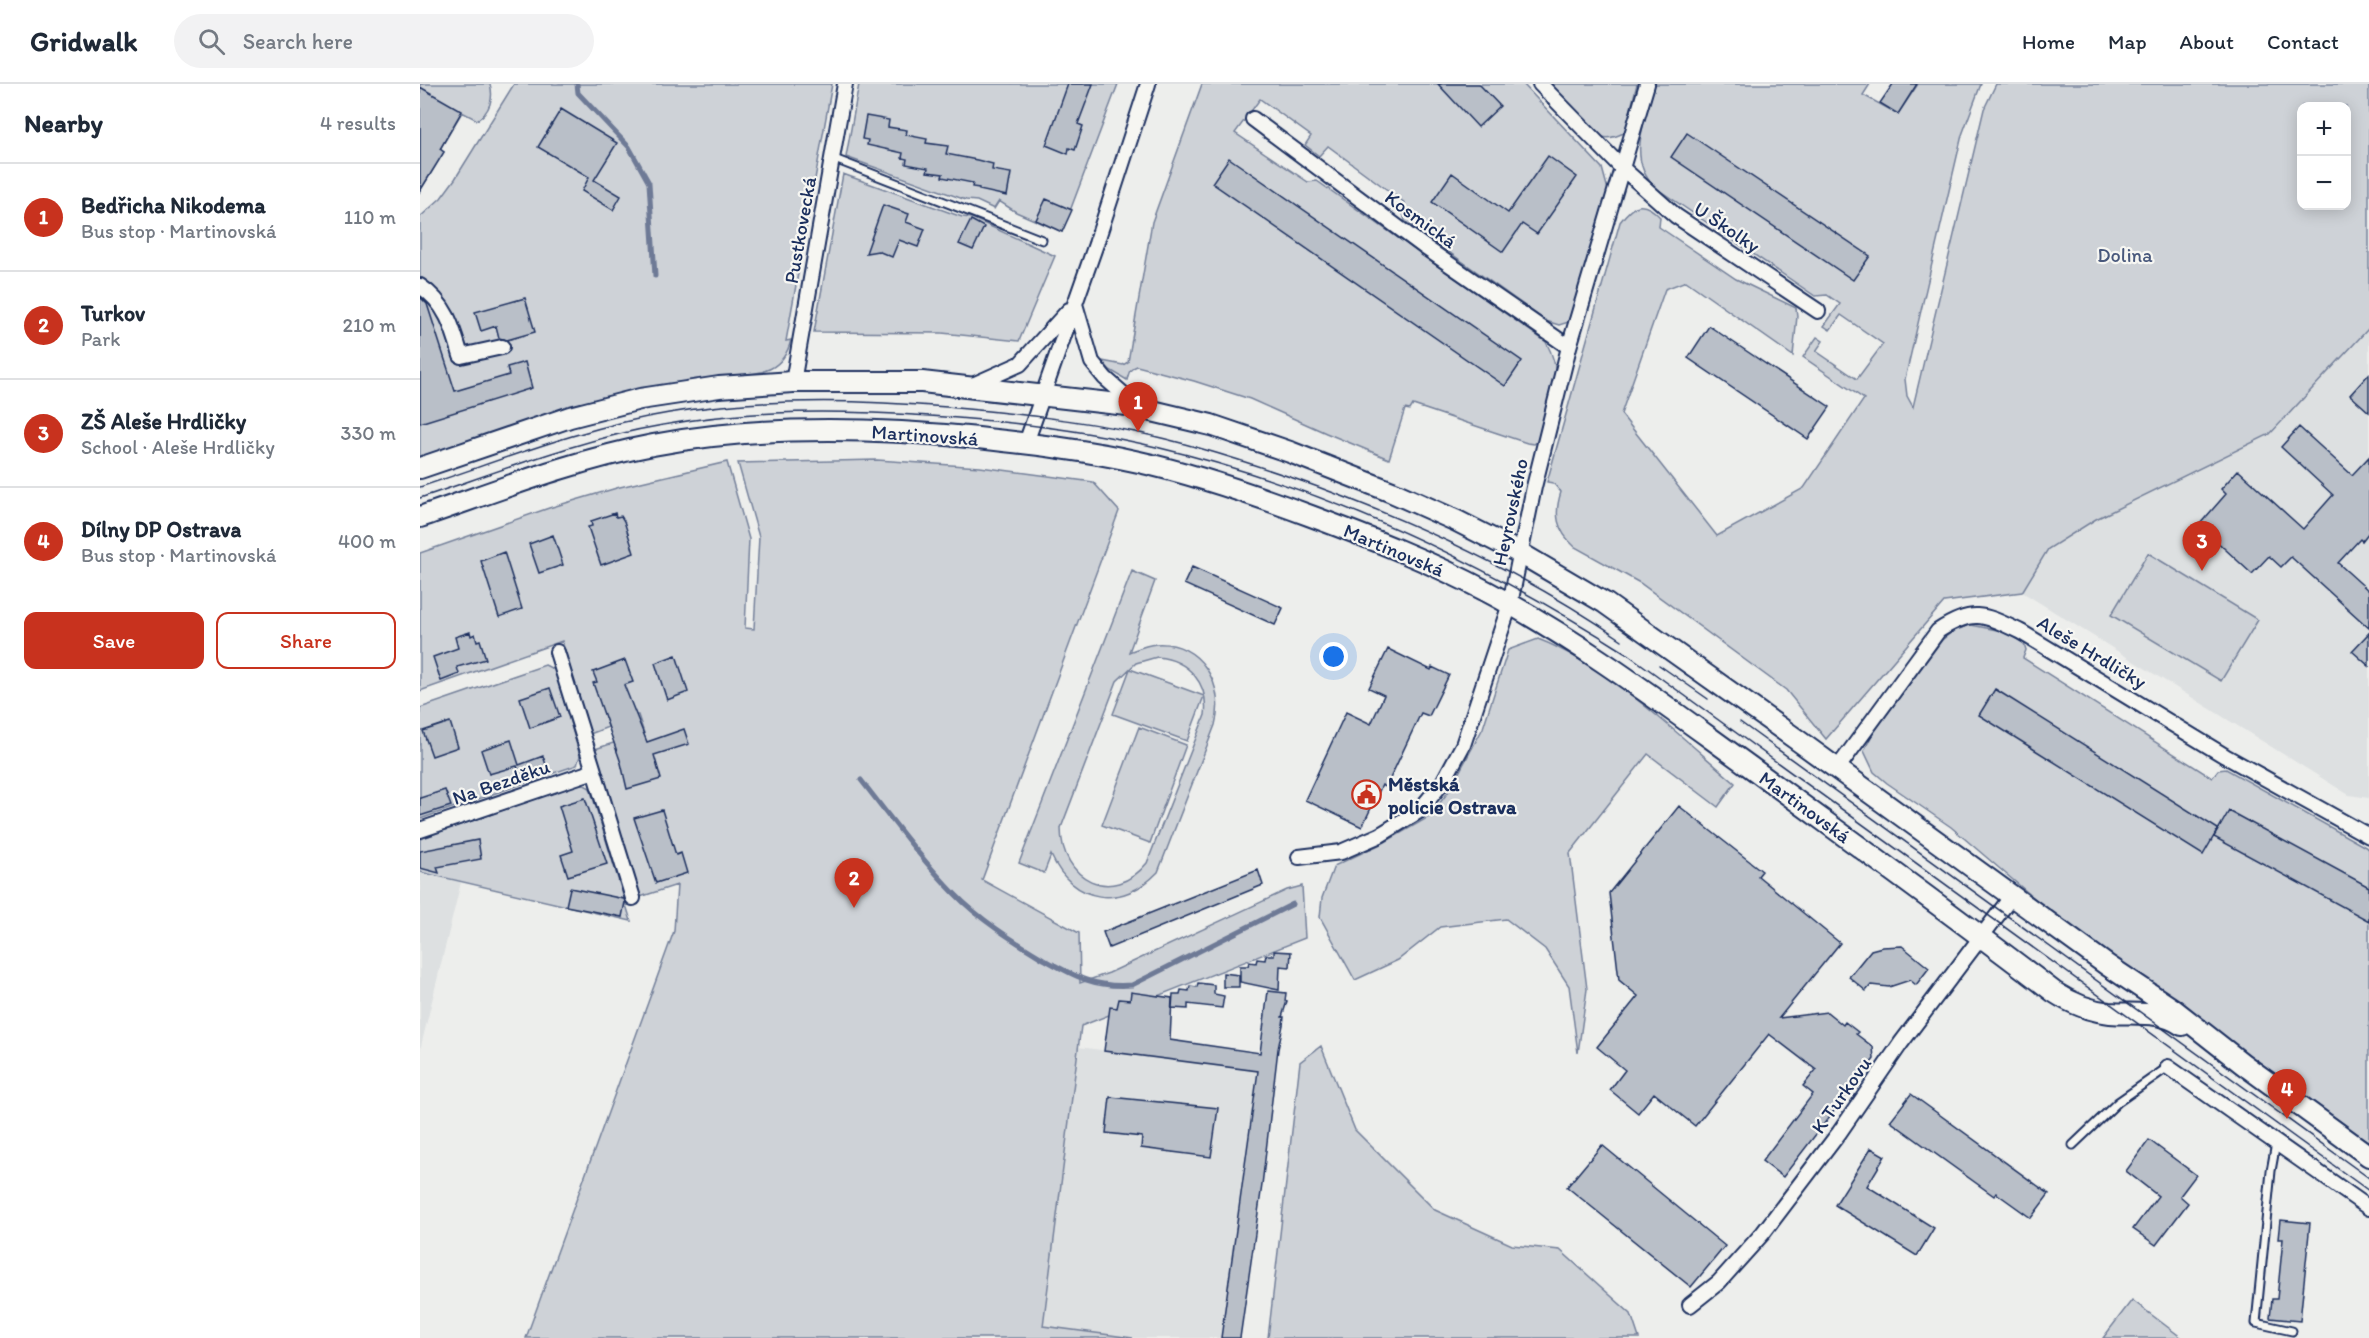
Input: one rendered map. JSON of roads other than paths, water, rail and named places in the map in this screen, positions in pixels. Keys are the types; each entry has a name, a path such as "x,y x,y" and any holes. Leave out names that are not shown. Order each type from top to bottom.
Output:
{"street":[{"name":"Pustkovecká","path":"793,382 845,84"},
{"path":"1026,443 1148,84"},
{"name":"U Školky","path":"1540,84 1621,167 1676,216 1818,312"},
{"name":"Heyrovského","path":"1299,857 1341,852 1380,835 1419,811 1443,782 1463,745 1510,604 1540,462 1569,347 1647,84"},
{"name":"Kosmická","path":"1253,119 1423,246 1569,347"},
{"path":"420,286 437,301 448,316 461,356 502,347"},
{"path":"970,386 1020,364 1075,304"},
{"name":"Martinovská","path":"1075,304 1092,362 1105,378 1139,407"},
{"name":"Martinovská","path":"420,468 570,417 640,399 719,387 793,382 922,382 1042,394 1139,407 1211,425 1299,456 1437,512 1520,553 1620,613 2107,965 2173,1009 2243,1064 2369,1156"},
{"name":"Martinovská","path":"420,517 543,475 620,452 666,442 780,431 938,434 1026,443 1143,463 1244,492 1410,555 1510,604 1570,639 1637,685 1982,936 2054,992 2071,1002 2107,1012 2165,1016 2243,1064"},
{"name":"Aleše Hrdličky","path":"1837,769 1938,631 1953,621 1969,616 1988,616 2021,632 2225,756 2369,836"},
{"path":"557,652 633,898"},
{"name":"Na Bezděku","path":"420,830 594,771"},
{"name":"K Turkovu","path":"1690,1305 1719,1282 1763,1233 1839,1133 1901,1042 2012,896"},
{"path":"2168,1067 2369,1208"}],"lane":[{"path":"832,158 1042,240"},
{"path":"2073,1145 2118,1102 2168,1067"},
{"path":"2276,1143 2271,1171 2256,1323 2292,1331"}],"waterway":[{"path":"577,84 578,93 629,147 649,183 655,276"},
{"path":"861,780 929,866 974,912 1042,958 1095,983 1132,985 1293,904"}],"tram line":[{"path":"420,487 574,435 637,419 703,408 772,402 842,401 947,407 1041,417 1112,427 1175,441 1215,452 1336,494 1463,548 1544,591 1622,640"},
{"path":"420,498 540,457 632,431 729,416 796,412 930,416 1015,423 1072,431 1156,447 1280,483 1400,530 1458,558 1571,619 1626,653 2369,1191"},
{"path":"1659,665 1708,699"},
{"path":"1740,722 2369,1178"}],"place":[{"name":"Bedřicha Nikodema","path":"1138,432"},
{"name":"ZŠ Aleše Hrdličky","path":"2202,571"},
{"name":"Městská policie Ostrava","path":"1367,795"},
{"name":"Turkov","path":"854,908"},
{"name":"Dílny DP Ostrava","path":"2287,1119"}],"park label":[{"name":"Dolina","path":"2125,255"}]}
